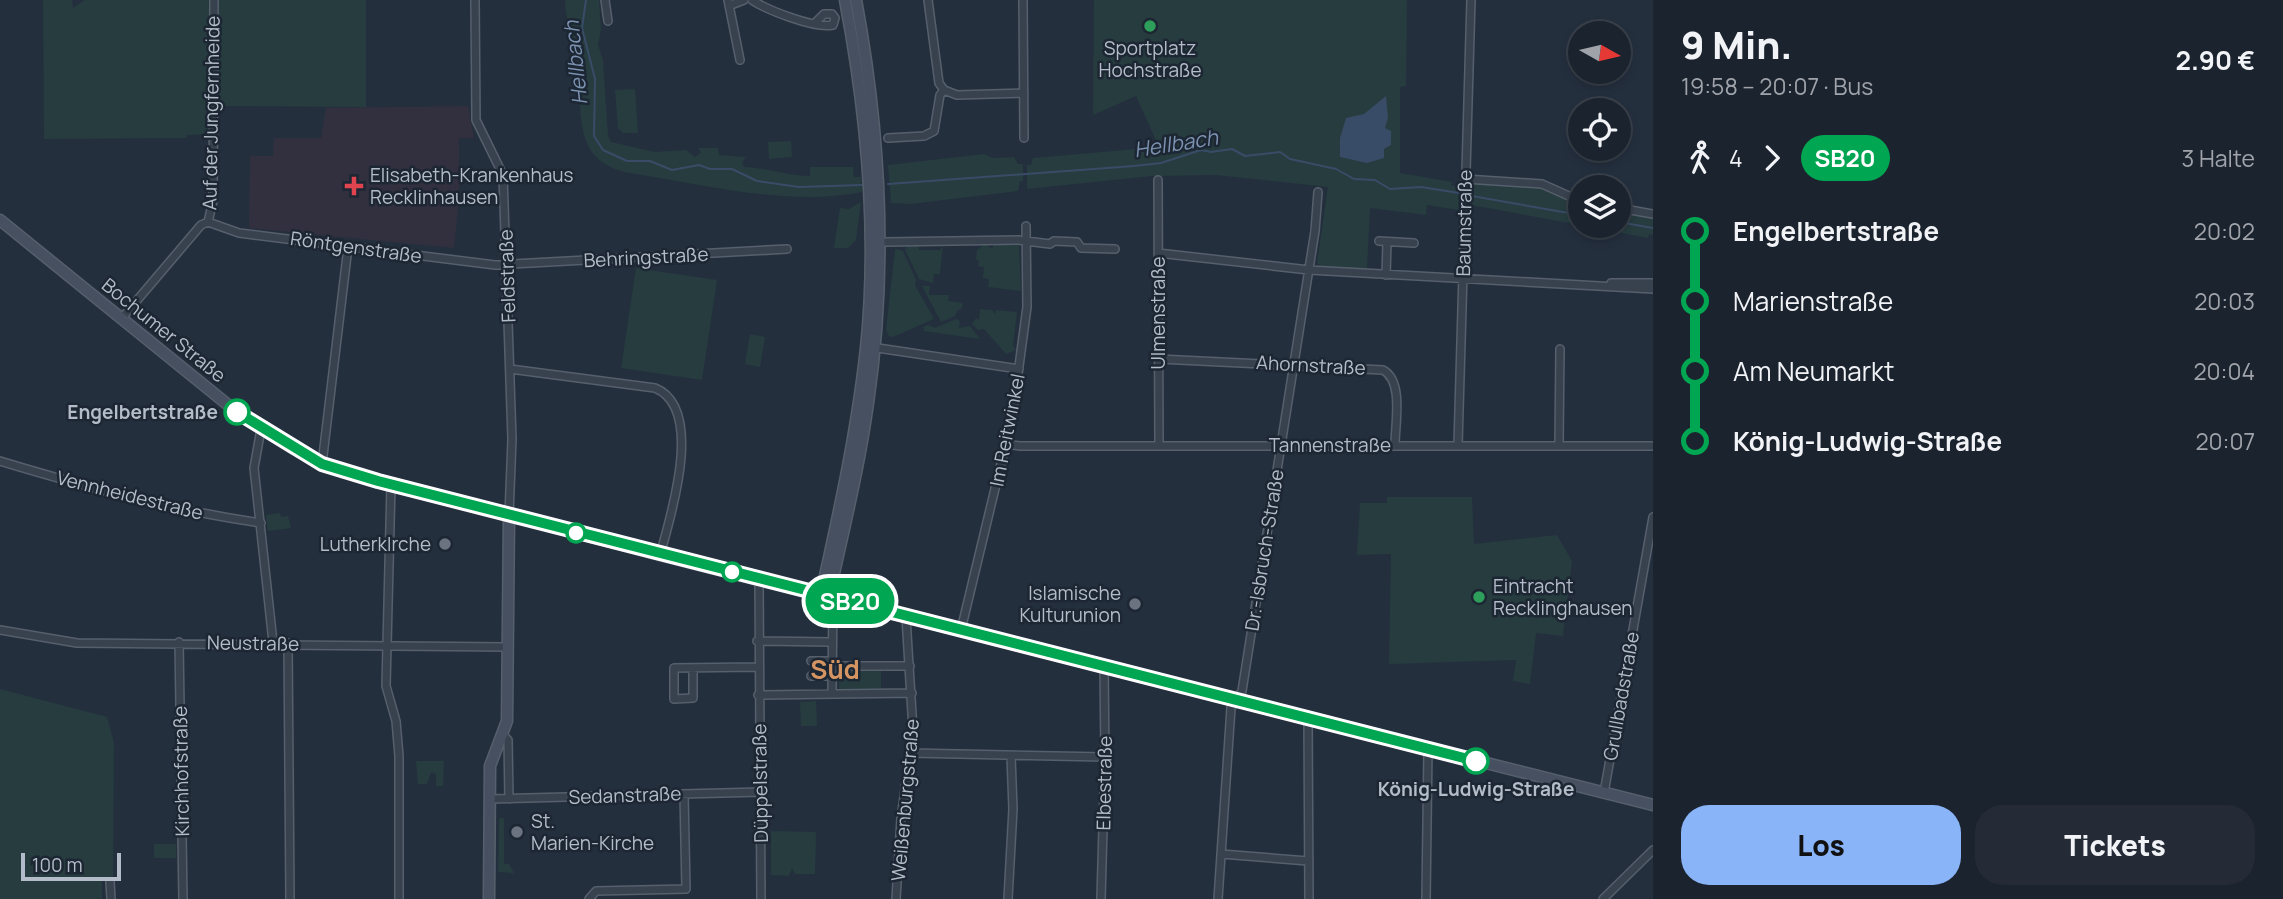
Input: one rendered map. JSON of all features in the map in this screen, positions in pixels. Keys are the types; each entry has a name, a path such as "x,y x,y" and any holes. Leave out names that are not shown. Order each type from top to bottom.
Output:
{"main road":[{"path":"845,0 861,89 870,194 871,347"},
{"path":"827,595 856,447 871,347 881,248 879,167 870,82 856,0"},
{"name":"Bochumer Straße","path":"0,220 261,429 322,464 391,485 660,555 1653,805"},
{"path":"489,899 493,756 507,721 509,516"}],"street":[{"name":"Auf der Jungfernheide","path":"122,318 201,225 208,222 213,201 214,0"},
{"name":"Feldstraße","path":"475,0 477,120 503,175 512,458 509,516"},
{"path":"605,0 608,21"},
{"path":"740,60 730,3 744,0"},
{"path":"752,0 780,14 815,23"},
{"path":"928,0 939,83 944,90 957,95 1024,93"},
{"path":"1023,0 1024,138"},
{"name":"Baumstraße","path":"1458,445 1471,0"},
{"path":"888,138 931,134 934,131 940,95 944,90"},
{"path":"1465,179 1542,184 1568,196"},
{"name":"Ulmenstraße","path":"1158,180 1158,445"},
{"name":"Dr.-Isbruch-Straße","path":"1218,899 1231,708 1242,691 1309,271 1318,192"},
{"path":"1631,210 1653,214"},
{"name":"Röntgenstraße","path":"208,222 239,233 506,265"},
{"name":"Im Reitwinkel","path":"961,630 1006,444 1019,369 1027,307 1026,226"},
{"path":"886,242 1026,241 1049,244 1054,241 1077,243 1081,248 1115,249"},
{"path":"1386,275 1383,241 1415,243"},
{"path":"322,464 348,247"},
{"name":"Behringstraße","path":"506,265 787,249"},
{"path":"1158,253 1309,271 1653,289"},
{"path":"1604,285 1653,283"},
{"path":"871,347 1019,369"},
{"path":"1559,444 1560,349"},
{"name":"Ahornstraße","path":"1159,359 1378,369 1387,373 1395,386 1395,445"},
{"path":"510,369 655,388 674,401 680,417 679,479 660,555"},
{"path":"261,429 254,468 273,642"},
{"name":"Tannenstraße","path":"1006,444 1653,446"},
{"name":"Vennheidestraße","path":"0,461 117,495 203,514 261,523"},
{"path":"391,485 385,645 386,686 396,722 400,756 399,899"},
{"name":"Grullbadstraße","path":"1604,793 1653,517"},
{"name":"Düppelstraße","path":"758,579 761,899"},
{"path":"827,595 834,664 832,694"},
{"name":"Weißenburgstraße","path":"896,899 901,818 910,753 912,693 906,617"},
{"name":"Neustraße","path":"0,629 77,643 273,642 507,647"},
{"path":"757,641 831,642"},
{"name":"Kirchhofstraße","path":"179,642 183,899"},
{"path":"288,643 290,899"},
{"path":"811,661 910,666"},
{"name":"Elbestraße","path":"1101,899 1105,757 1104,666"},
{"path":"693,668 693,698 674,699 674,668 758,667"},
{"path":"811,676 832,676"},
{"path":"758,695 912,693"},
{"path":"1308,718 1309,899"},
{"path":"503,734 508,740 509,799"},
{"path":"1426,899 1428,749"},
{"path":"910,753 1105,757"},
{"path":"1008,899 1013,809 1011,756"},
{"name":"Sedanstraße","path":"490,799 761,792"},
{"path":"684,794 686,899"},
{"path":"1603,899 1653,850"},
{"path":"1221,854 1308,861"},
{"path":"110,883 111,899"},
{"path":"589,899 596,891 686,889"}],"shaded area":[{"name":"Elisabeth-Krankenhaus Recklinhausen","path":"468,106 474,138 459,138 459,198 454,248 249,228 250,156 273,156 274,138 321,138 326,108"}],"green space":[{"path":"43,0 72,0 73,8 85,0 366,0 366,107 211,106 210,134 187,135 186,138 44,139"},
{"path":"565,0 599,0 601,29 598,45 603,60 608,136 611,142 655,152 686,150 695,157 701,153 698,148 718,148 719,155 746,157 742,162 744,167 810,176 810,167 853,167 854,177 861,177 862,192 805,197 745,192 629,173 606,164 591,150 583,131 580,106 582,68 567,18"},
{"path":"1094,0 1407,0 1406,86 1400,87 1400,173 1452,182 1451,186 1460,186 1459,210 1427,205 1426,215 1370,208 1367,269 1322,266 1317,263 1328,187 1215,175 1152,176 1027,189 1027,165 1031,165 1033,158 1159,147 1136,96 1093,115"},
{"path":"635,89 638,133 623,133 618,128 615,90"},
{"path":"791,141 792,157 769,159 768,142"},
{"path":"984,154 993,158 1014,157 1018,164 1023,164 1023,181 1020,181 1018,191 911,204 891,203 888,165"},
{"path":"1472,183 1543,188 1568,199 1568,223 1471,205"},
{"path":"861,202 856,240 848,248 834,248 840,208 849,209"},
{"path":"1631,213 1653,217 1653,235 1649,234 1648,238 1631,235"},
{"path":"1019,243 1021,291 988,287 989,279 983,278 984,267 978,266 979,260 976,260 977,250 985,244 992,249 994,244"},
{"path":"909,244 919,246 919,250 940,250 943,245 940,274 934,274 933,283 919,279 905,250"},
{"path":"895,250 903,251 916,280 915,285 934,319 893,337 889,336 886,330"},
{"path":"636,268 717,280 702,380 621,368"},
{"path":"922,286 930,286 929,295 949,295 948,301 963,303 962,308 955,316 941,322"},
{"path":"980,309 992,310 995,314 996,310 1017,312 1013,346 1016,350 1006,354 984,329 978,330 972,324 976,318 979,320"},
{"path":"956,319 960,321 959,328 970,326 980,339 924,331 923,327 928,325 935,328"},
{"path":"750,334 765,337 760,367 745,364"},
{"name":"Eintracht Recklinghausen","path":"1387,497 1472,497 1474,544 1557,535 1572,561 1563,636 1536,633 1530,684 1513,681 1516,660 1389,664 1391,554 1357,555 1360,503 1387,503"},
{"path":"280,513 281,517 288,516 291,528 268,531 266,515"},
{"path":"839,668 881,668 881,692 839,692"},
{"path":"0,689 107,717 114,743 113,879 102,879 102,899 0,899"},
{"path":"816,701 817,726 801,726 800,702"},
{"path":"416,761 444,761 443,786 436,786 436,774 431,772 427,784 418,784"},
{"path":"499,818 504,818 504,864 509,864 514,873 498,872"},
{"path":"771,831 816,832 815,874 795,874 792,868 789,876 771,875"},
{"path":"154,844 176,844 176,858 154,858"}],"water":[{"path":"1386,96 1388,118 1385,128 1391,131 1391,145 1384,149 1384,158 1367,163 1340,157 1340,138 1346,118 1364,114"}],"waterway":[{"name":"Hellbach","path":"586,0 582,28 595,79 594,136 603,150 627,161 650,161 672,170 699,165 710,169 732,169 757,181 799,187 862,185"},
{"name":"Hellbach","path":"888,184 1134,166 1161,163 1201,150 1211,152 1232,149 1245,156 1280,152 1290,159 1336,169 1354,179 1375,180 1390,189 1421,187 1459,193"},
{"name":"Hellbach","path":"1472,196 1568,213"},
{"name":"Hellbach","path":"1631,224 1653,228"}],"bus line":[{"name":"SB20","path":"237,412 293,449 322,464 378,481 1476,761"}],"place":[{"name":"Sportplatz Hochstraße","path":"1150,26"},
{"name":"Elisabeth-Krankenhaus Recklinhausen","path":"354,186"},
{"name":"Engelbertstraße","path":"237,412"},
{"name":"LutherkIrche","path":"445,544"},
{"name":"Eintracht Recklinghausen","path":"1479,597"},
{"name":"Islamische Kulturunion","path":"1135,604"},
{"name":"König-Ludwig-Straße","path":"1476,761"},
{"name":"St. Marien-Kirche","path":"517,832"}],"district":[{"name":"Süd","path":"835,670"}]}
